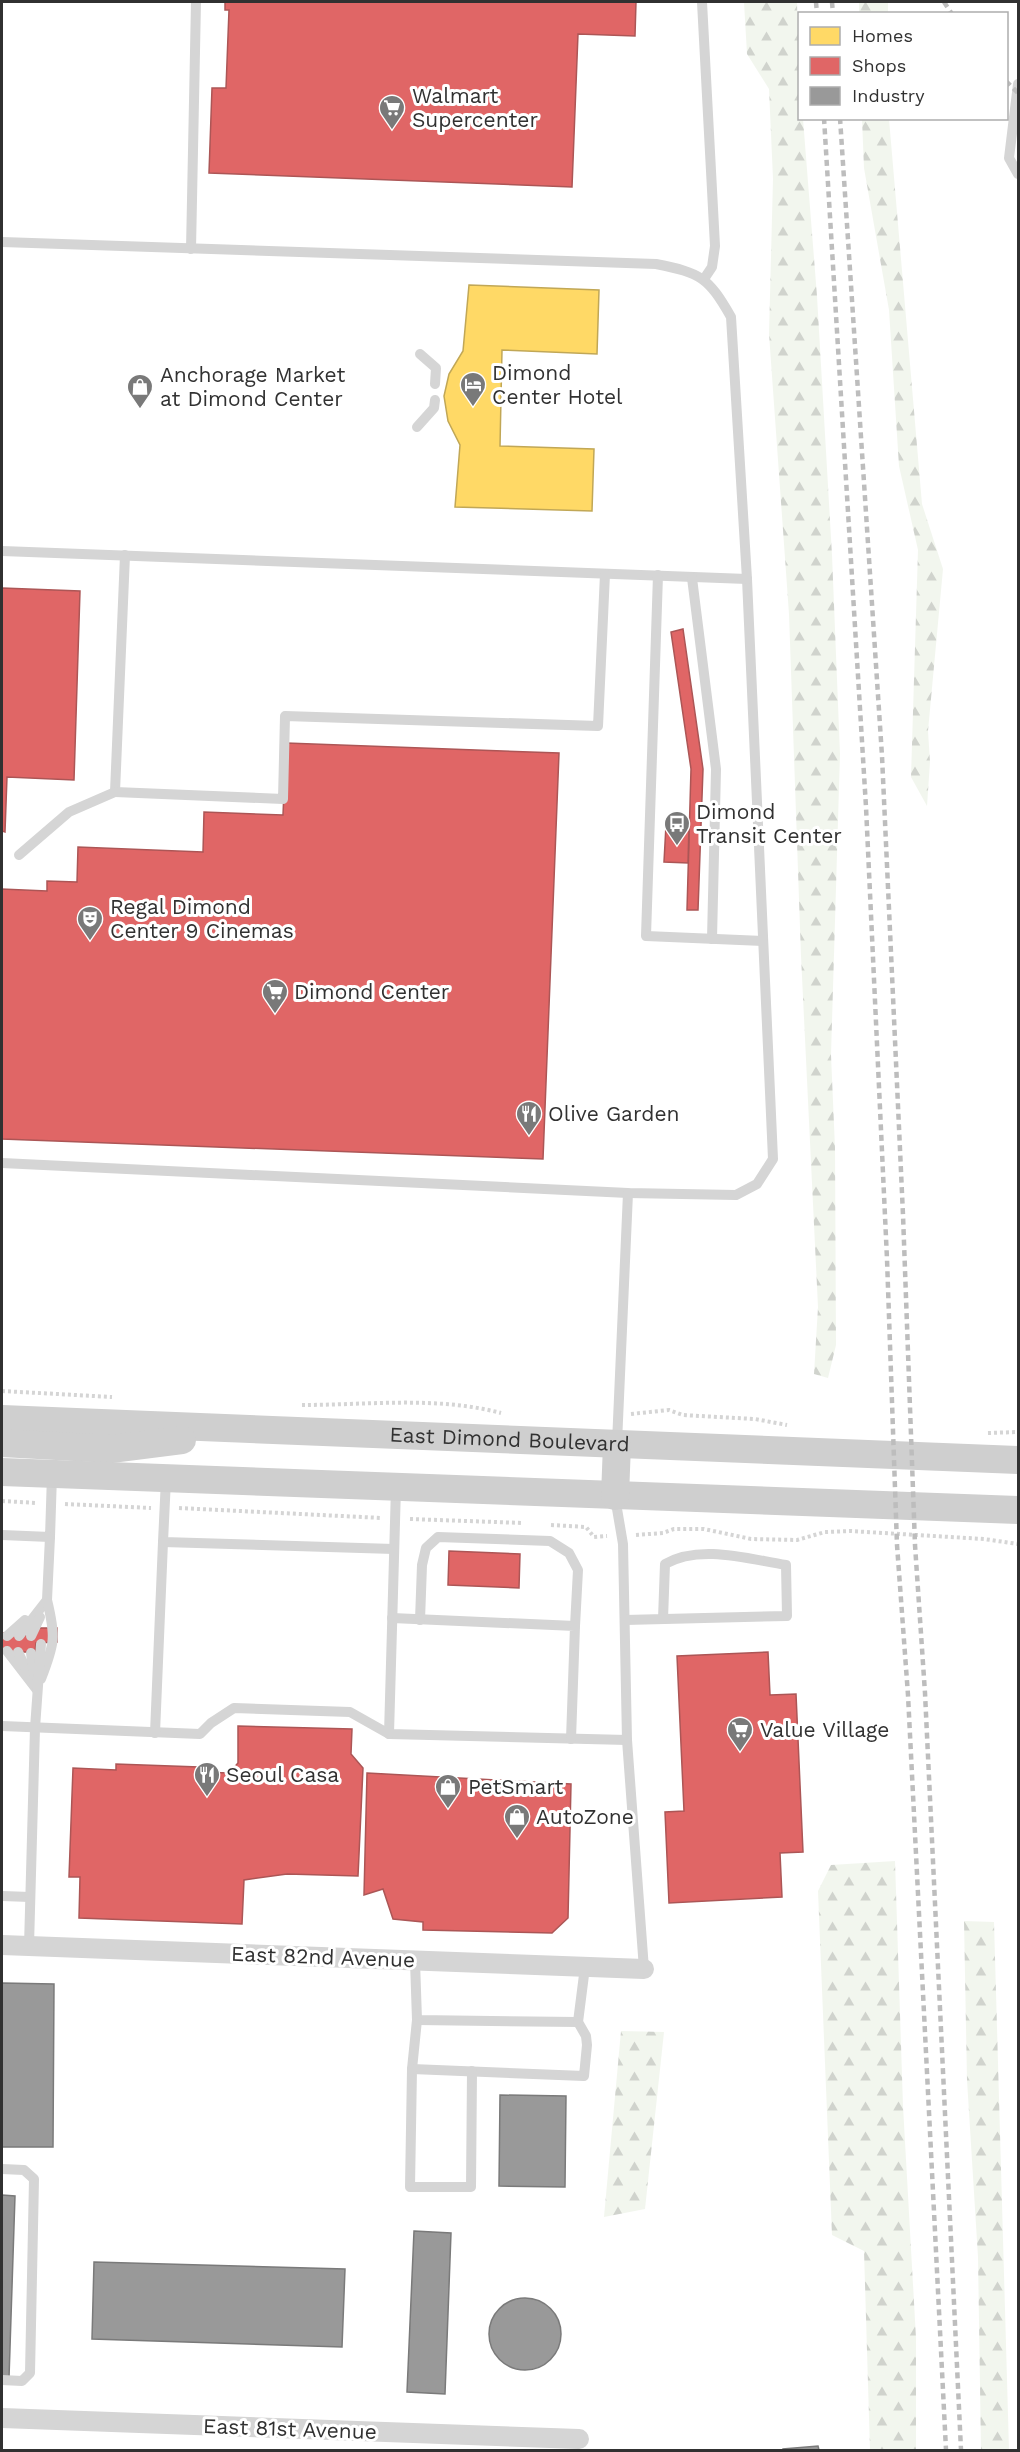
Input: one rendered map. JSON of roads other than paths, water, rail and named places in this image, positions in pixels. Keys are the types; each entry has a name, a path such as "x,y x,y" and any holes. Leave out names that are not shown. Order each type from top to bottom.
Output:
{"main road":[{"name":"East Dimond Boulevard","path":"2,1419 1018,1460"},
{"path":"2,1443 111,1449 172,1442 234,1429"},
{"path":"615,1496 617,1444"},
{"path":"2,1472 1018,1510"}],"street":[{"name":"East 82nd Avenue","path":"2,1945 644,1969"},
{"name":"East 81st Avenue","path":"2,2418 579,2439"}],"lane":[{"path":"191,249 196,2"},
{"path":"702,2 715,246 712,267 704,279"},
{"path":"1018,84 1009,158 1018,174"},
{"path":"2,242 656,264 689,271 704,279 716,290 731,317 747,579 773,1159 758,1184 736,1195 628,1193 2,1163"},
{"path":"420,354 436,368 435,384"},
{"path":"417,427 434,408 435,400"},
{"path":"2,550 747,579"},
{"path":"115,792 125,555"},
{"path":"19,855 69,812 115,792 283,799 285,716 598,726 605,574"},
{"path":"658,576 646,936 763,941"},
{"path":"692,578 716,768 712,939"},
{"path":"617,1444 628,1193"},
{"path":"41,1628 47,1600 52,1474"},
{"path":"154,1733 166,1478"},
{"path":"389,1734 396,1487"},
{"path":"615,1496 623,1544 627,1740 644,1969"},
{"path":"2,1535 50,1537"},
{"path":"420,1620 424,1556 426,1548 438,1537 550,1541 569,1553 578,1570 571,1738"},
{"path":"163,1542 394,1549"},
{"path":"625,1620 787,1616 786,1565 720,1556 688,1555 675,1558 665,1564 663,1619"},
{"path":"31,1635 47,1600"},
{"path":"13,1636 47,1600"},
{"path":"37,1690 53,1648 54,1628 47,1600"},
{"path":"392,1618 575,1626"},
{"path":"29,1946 35,1728 41,1644"},
{"path":"13,1652 37,1690"},
{"path":"31,1653 37,1690"},
{"path":"2,1726 200,1734 234,1708 350,1712 389,1734 627,1740"},
{"path":"2,1896 30,1896"},
{"path":"415,1961 417,2020 412,2069 410,2187 471,2187 472,2071"},
{"path":"412,2069 585,2076 586,2036 578,2022 585,1967"},
{"path":"417,2020 578,2022"},
{"path":"2,2169 24,2170 34,2179 30,2373 22,2381 2,2380"}],"railway":[{"path":"816,2 817,12"},
{"path":"832,2 833,12"},
{"path":"944,2 951,12"},
{"path":"1008,83 1018,93"},
{"path":"824,120 866,807 887,1259 897,1545 908,1695 946,2450"},
{"path":"840,120 882,756 903,1215 915,1545 925,1693 961,2450"}],"place":[{"name":"Walmart Supercenter","path":"392,131"},
{"name":"Dimond Center Hotel","path":"473,408"},
{"name":"Anchorage Market at Dimond Center","path":"140,410"},
{"name":"Dimond Transit Center","path":"677,847"},
{"name":"Regal Dimond Center 9 Cinemas","path":"90,942"},
{"name":"Dimond Center","path":"275,1015"},
{"name":"Olive Garden","path":"529,1137"},
{"name":"Value Village","path":"740,1753"},
{"name":"Seoul Casa","path":"207,1798"},
{"name":"PetSmart","path":"448,1810"},
{"name":"AutoZone","path":"517,1840"}]}
